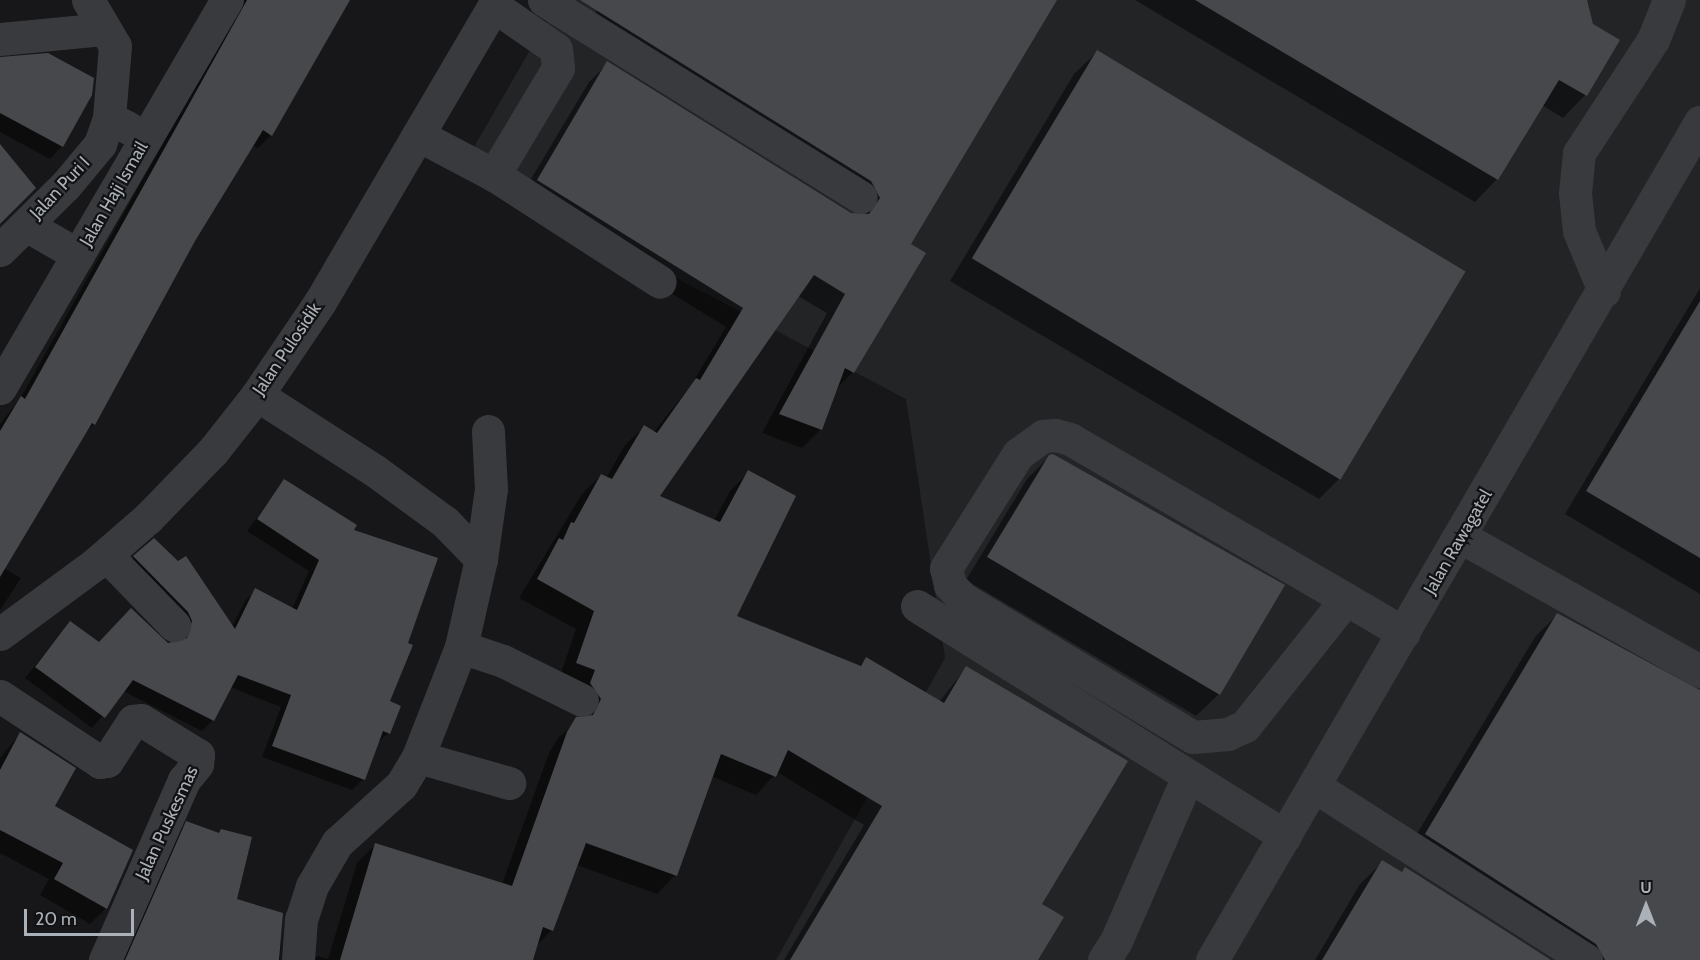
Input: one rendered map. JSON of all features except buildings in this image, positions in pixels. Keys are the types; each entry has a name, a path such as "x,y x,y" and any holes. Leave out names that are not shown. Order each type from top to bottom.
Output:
{"street":[{"name":"Jalan Puri I","path":"0,250 100,144 109,118 115,46 103,30 88,0"},
{"name":"Jalan Haji Ismail","path":"0,388 227,0"},
{"path":"544,0 861,196"},
{"path":"1604,291 1579,231 1575,194 1579,153 1653,40 1669,0"},
{"path":"494,175 558,68 556,49 495,3"},
{"name":"Jalan Pulosidik","path":"0,634 106,555 148,518 213,451 257,394 320,302 495,3"},
{"path":"0,39 103,30"},
{"path":"109,118 147,138"},
{"name":"Jalan Rawagatel","path":"1212,960 1461,537 1700,122"},
{"path":"418,135 494,175 660,282"},
{"path":"26,225 78,255"},
{"path":"257,394 374,470 436,515 481,559"},
{"path":"298,960 302,919 312,886 337,843 401,785 418,757 461,647 481,559 490,489 488,431"},
{"path":"1346,599 1245,726 1228,734 1193,737 963,599 950,585 946,568 1018,454 1042,436 1055,435 1071,440 1346,599 1404,633"},
{"path":"1461,537 1700,671"},
{"path":"106,555 174,625"},
{"path":"917,606 1285,836"},
{"path":"461,647 503,661 582,700"},
{"name":"Jalan Puskesmas","path":"0,696 103,763 132,721 141,720 198,755 197,764 184,780 105,960"},
{"path":"418,757 509,783"},
{"path":"1104,960 1116,941 1188,776"},
{"path":"1314,786 1586,960"}],"shaded area":[{"path":"559,0 1700,0 1700,960 776,960 945,658 906,399 463,166"}]}
